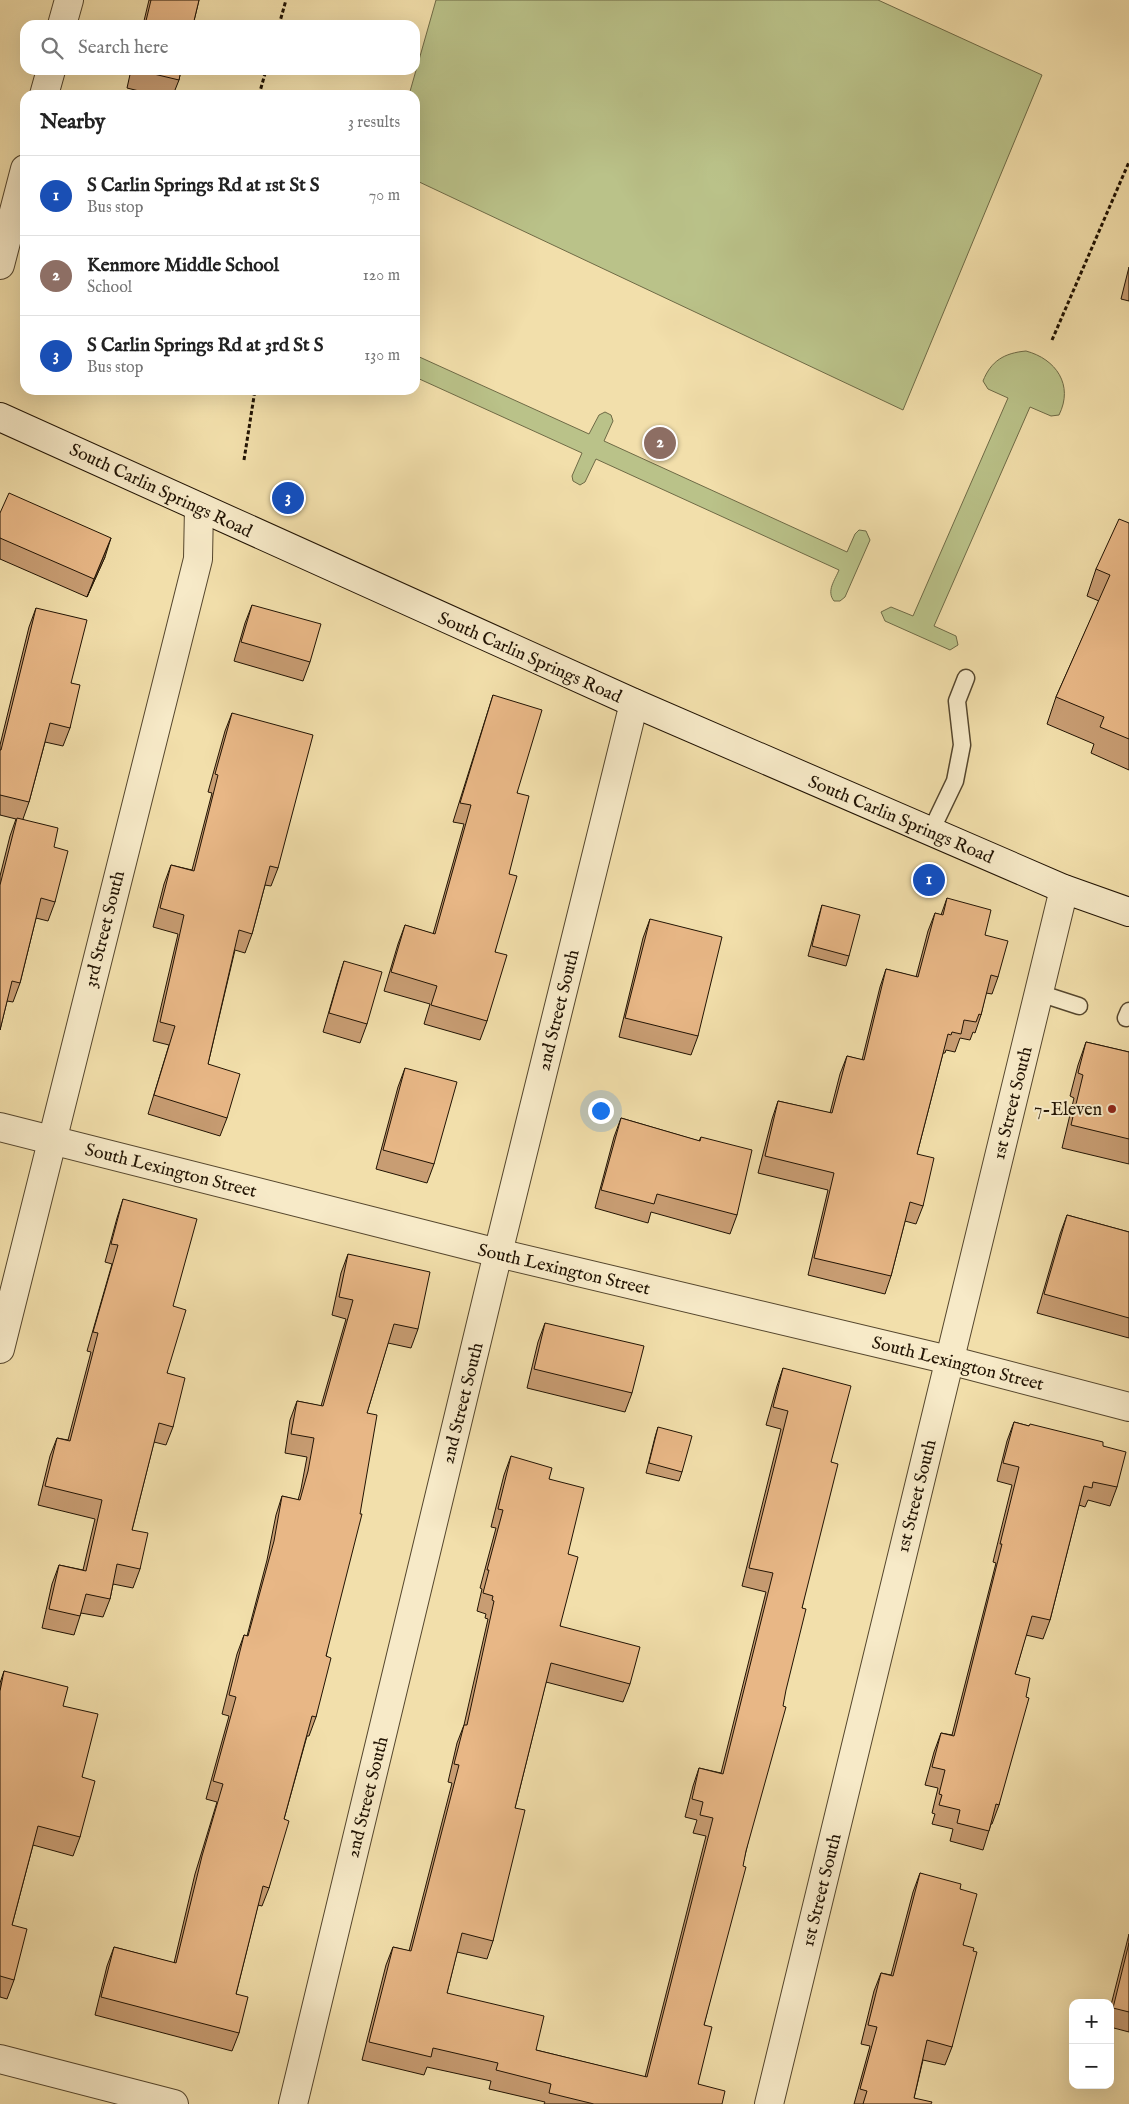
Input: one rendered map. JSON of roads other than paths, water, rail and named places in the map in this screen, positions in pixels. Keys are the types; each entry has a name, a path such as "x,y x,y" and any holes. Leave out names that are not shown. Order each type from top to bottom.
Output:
{"street":[{"path":"63,20 69,0"},
{"path":"45,90 50,75"},
{"path":"0,265 20,188"},
{"name":"South Carlin Springs Road","path":"0,417 634,703 1064,889 1129,912"},
{"name":"3rd Street South","path":"0,1349 198,559 199,507"},
{"name":"2nd Street South","path":"293,2104 498,1253 634,703"},
{"name":"South Carlin Springs Road","path":"1064,889 1129,929"},
{"name":"1st Street South","path":"769,2104 1064,889"},
{"name":"South Lexington Street","path":"0,1127 498,1253 949,1360 1129,1407"},
{"path":"0,2059 174,2104"}],"lane":[{"path":"931,831 955,781 962,744 957,701 966,678"},
{"path":"1039,993 1080,1006"}],"place":[{"name":"Kenmore Middle School","path":"660,443"},
{"name":"S Carlin Springs Rd at 3rd St S","path":"288,498"},
{"name":"S Carlin Springs Rd at 1st St S","path":"929,880"},
{"name":"7-Eleven","path":"1112,1109"}]}
